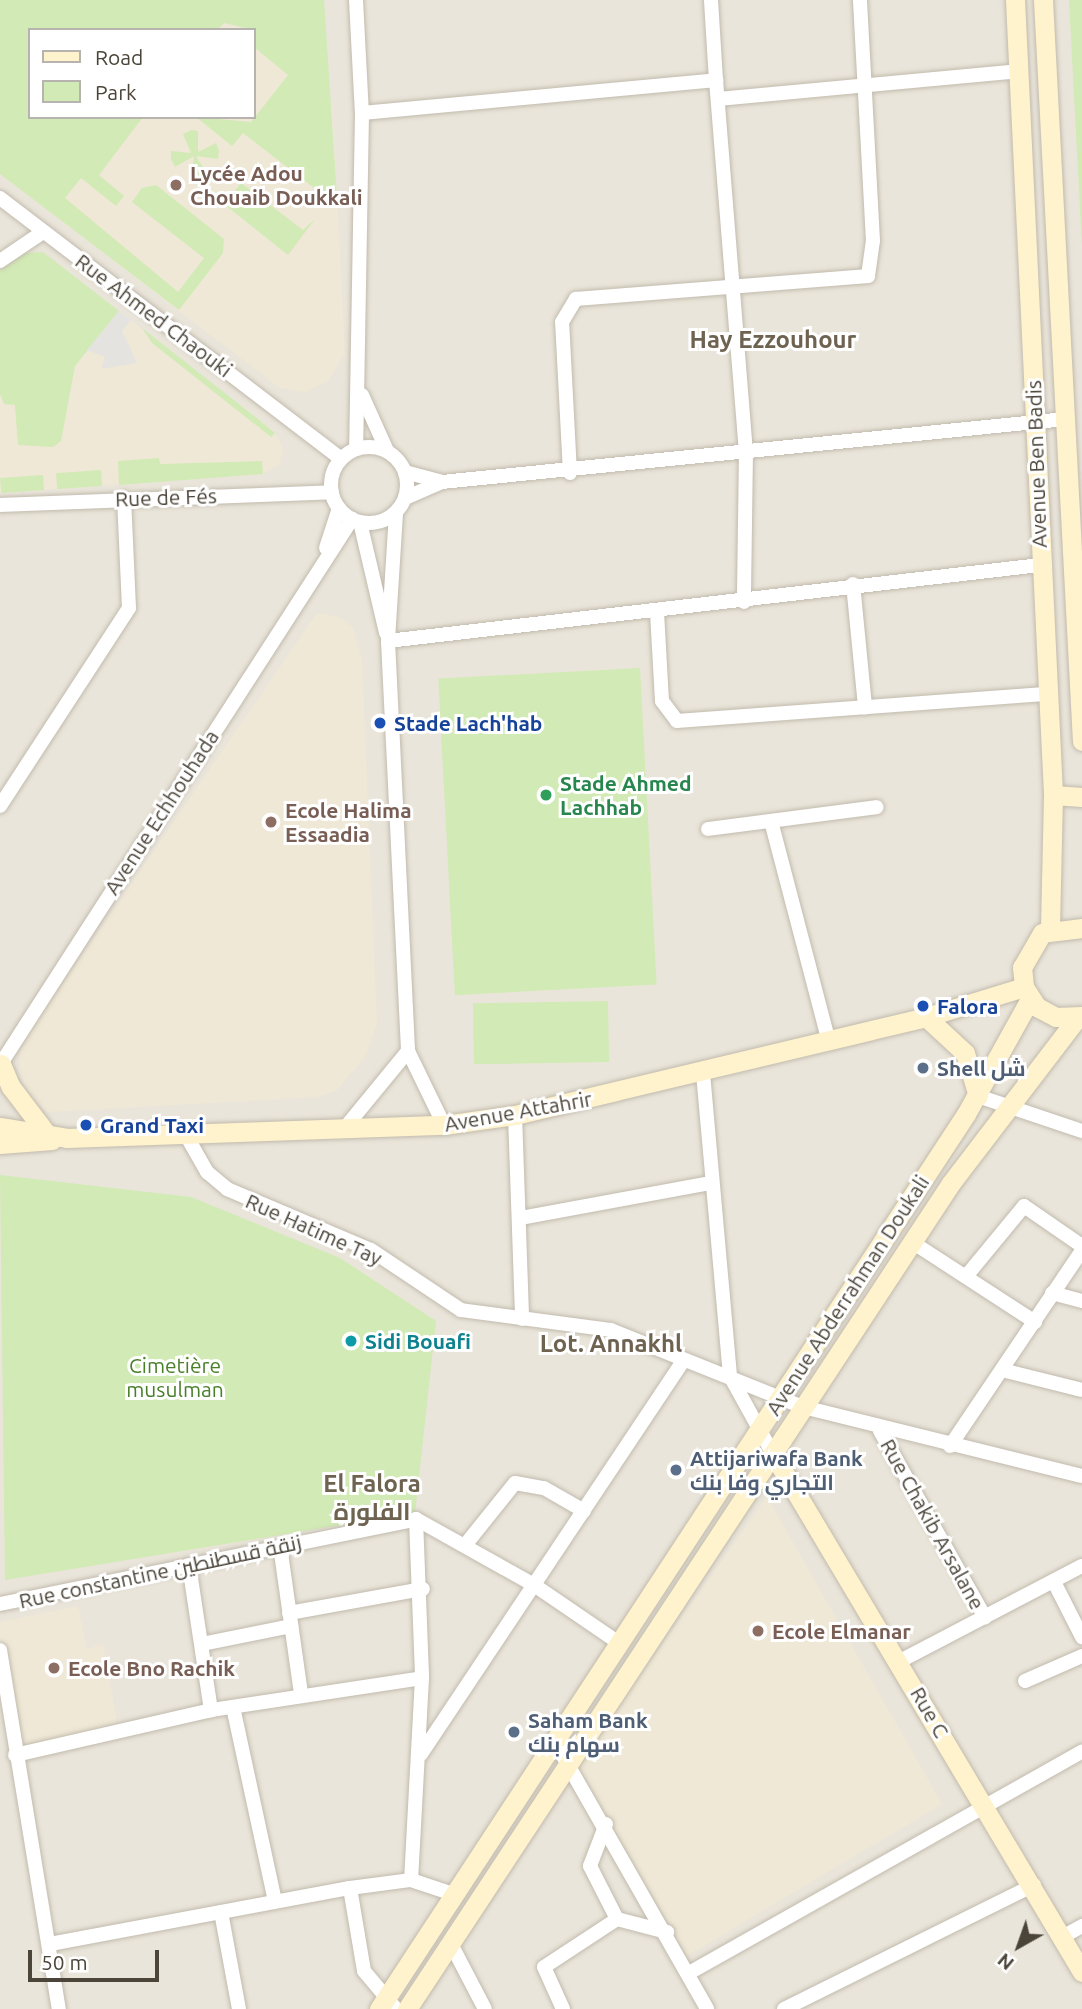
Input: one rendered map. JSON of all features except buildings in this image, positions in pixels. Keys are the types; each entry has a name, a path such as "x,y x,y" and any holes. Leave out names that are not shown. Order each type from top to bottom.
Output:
{"main road":[{"name":"Avenue Ben Badis","path":"1015,0 1053,795 1050,929"},
{"name":"Avenue Ben Badis","path":"1043,0 1080,646 1082,740"},
{"path":"1053,795 1082,797"},
{"path":"1080,1017 1056,1017 1027,993 1028,948 1050,929 1082,928"},
{"name":"Avenue Attahrir","path":"0,1127 67,1138 444,1125 515,1115 703,1073 828,1038 1027,993"},
{"name":"Avenue Abderrahman Doukali","path":"387,2005 778,1398 978,1096 1027,993"},
{"path":"926,1017 965,1053 978,1096"},
{"name":"Avenue Abderrahman Doukali","path":"407,2009 912,1242 1003,1109 1080,1017"},
{"path":"1,1065 10,1087 46,1133"},
{"path":"0,1144 67,1138"},
{"name":"Rue C","path":"774,1454 1034,1885 1082,1972"}],"street":[{"path":"355,0 362,113 360,392 356,449"},
{"path":"711,0 731,286 746,451 744,603"},
{"path":"570,473 562,322 570,304 597,295 868,276 873,241 860,0"},
{"path":"718,100 864,88 1018,71"},
{"path":"362,113 716,80"},
{"name":"Rue Ahmed Chaouki","path":"0,198 341,459"},
{"path":"0,261 43,232"},
{"path":"360,392 387,451 405,472 442,482 570,473 746,451 1065,419"},
{"name":"Rue Ahmed Chaouki","path":"308,435 332,474"},
{"path":"387,451 356,449 341,459 332,474 332,492 339,508 356,521 382,522 396,513 405,498 405,472"},
{"path":"405,498 442,482"},
{"name":"Rue de Fés","path":"0,505 124,498 332,492"},
{"path":"0,806 129,608 124,498"},
{"name":"Avenue Echhouhada","path":"323,560 339,508"},
{"path":"396,513 388,641 408,1051 444,1125"},
{"path":"356,521 388,641"},
{"name":"Avenue Echhouhada","path":"1,1065 323,560 356,521"},
{"path":"388,641 744,603 853,584 1040,565"},
{"path":"853,584 865,707"},
{"path":"657,612 662,701 677,721 1048,694"},
{"path":"708,829 877,807"},
{"path":"771,821 828,1038"},
{"path":"344,1129 408,1051"},
{"path":"703,1073 730,1376 774,1454"},
{"path":"978,1096 1003,1109 1082,1131"},
{"path":"515,1115 522,1319"},
{"name":"Rue Hatime Tay","path":"186,1135 207,1172 227,1189 371,1250 461,1310 611,1330 683,1361 730,1376 778,1398 880,1431 1082,1476"},
{"path":"520,1218 711,1183"},
{"path":"950,1446 1082,1248 1024,1206 968,1274"},
{"path":"912,1242 968,1274 1035,1322"},
{"path":"1052,1293 1082,1301"},
{"path":"421,1754 683,1361"},
{"path":"1002,1370 1082,1390"},
{"name":"Rue Chakib Arsalane","path":"880,1431 985,1617"},
{"path":"466,1544 515,1483 532,1483 584,1511"},
{"path":"416,1519 466,1544 534,1585 619,1643"},
{"path":"411,1880 421,1754 422,1589 416,1519"},
{"name":"Rue constantine زنقة قسطنطين","path":"0,1604 416,1519"},
{"path":"280,1546 301,1693"},
{"path":"189,1565 211,1710"},
{"path":"900,1661 1082,1566"},
{"path":"1054,1582 1082,1637"},
{"path":"202,1644 290,1619 422,1589"},
{"path":"0,1650 15,1755 50,1944 59,2009"},
{"path":"1025,1681 1082,1656"},
{"path":"15,1755 211,1710 301,1693 422,1678"},
{"path":"233,1707 275,1902"},
{"path":"555,1742 571,1761 707,2009"},
{"path":"689,1973 1082,1752"},
{"path":"606,1824 590,1866 617,1919 667,1932"},
{"path":"50,1944 350,1888 411,1880 456,1895"},
{"path":"784,2009 1034,1885"},
{"path":"350,1888 364,1971 387,2005"},
{"path":"221,1912 239,2009"},
{"path":"562,2009 544,1968 617,1919"},
{"path":"1064,1936 1082,1926"},
{"path":"451,1944 485,2009"}],"shaded area":[{"path":"0,0 1082,0 1082,2009 0,2009"},
{"name":"Lycée Adou Chouaib Doukkali","path":"0,0 207,0 242,28 28,28 28,119 256,119 256,40 332,103 345,353 328,381 305,392 280,388 0,174"},
{"path":"119,311 274,431 283,448 280,464 263,474 0,493 0,385 30,423"},
{"path":"119,311 131,320 122,331 137,363 101,369 105,357 87,350"},
{"name":"Ecole Halima Essaadia","path":"317,613 339,617 353,628 362,660 377,1024 365,1057 336,1091 317,1097 47,1112 29,1097 19,1072 21,1045"},
{"name":"Ecole Elmanar","path":"767,1497 942,1804 687,1956 577,1765"},
{"name":"Ecole Bno Rachik","path":"78,1606 87,1650 103,1643 117,1723 27,1748 13,1740 0,1685 0,1622"}],"green space":[{"path":"0,0 324,0 337,197 327,198 243,133 232,146 198,119 251,122 288,75 256,49 256,28 224,23 220,28 28,28 28,119 141,119 99,175 124,196 116,206 81,178 65,198 178,292 204,258 132,202 142,188 156,185 224,239 223,253 179,310 0,174"},
{"path":"1069,0 1082,0 1082,247"},
{"path":"191,130 198,131 198,152 216,143 219,151 218,159 196,156 207,174 200,178 191,178 194,156 175,167 171,159 171,151 191,153 183,134"},
{"path":"241,183 303,230 315,219 288,255 224,204"},
{"path":"43,252 119,311 75,366 61,441 53,447 18,445 15,405 4,404 0,394 0,270 24,253"},
{"path":"142,328 275,433 271,437 152,343"},
{"path":"159,458 160,464 262,461 263,474 119,485 118,461"},
{"path":"101,470 102,486 57,489 56,473"},
{"path":"43,475 44,490 1,493 0,478"},
{"name":"Stade Ahmed Lachhab","path":"640,668 657,985 455,995 438,679"},
{"path":"608,1001 609,1062 474,1064 473,1003"},
{"name":"Cimetière musulman","path":"0,1175 191,1197 340,1258 436,1321 415,1513 5,1580"}],"place":[{"name":"Lycée Adou Chouaib Doukkali","path":"176,185"},
{"name":"Stade Lach'hab","path":"380,723"},
{"name":"Stade Ahmed Lachhab","path":"546,795"},
{"name":"Ecole Halima Essaadia","path":"271,822"},
{"name":"Falora","path":"923,1006"},
{"name":"Shell شل","path":"923,1068"},
{"name":"Grand Taxi","path":"86,1125"},
{"name":"Sidi Bouafi","path":"351,1341"},
{"name":"Attijariwafa Bank التجاري وفا بنك","path":"676,1470"},
{"name":"Ecole Elmanar","path":"758,1631"},
{"name":"Ecole Bno Rachik","path":"54,1668"},
{"name":"Saham Bank سهام بنك","path":"514,1732"}],"district":[{"name":"Hay Ezzouhour","path":"773,340"},
{"name":"Lot. Annakhl","path":"611,1344"},
{"name":"El Falora الفلورة","path":"372,1498"}]}
